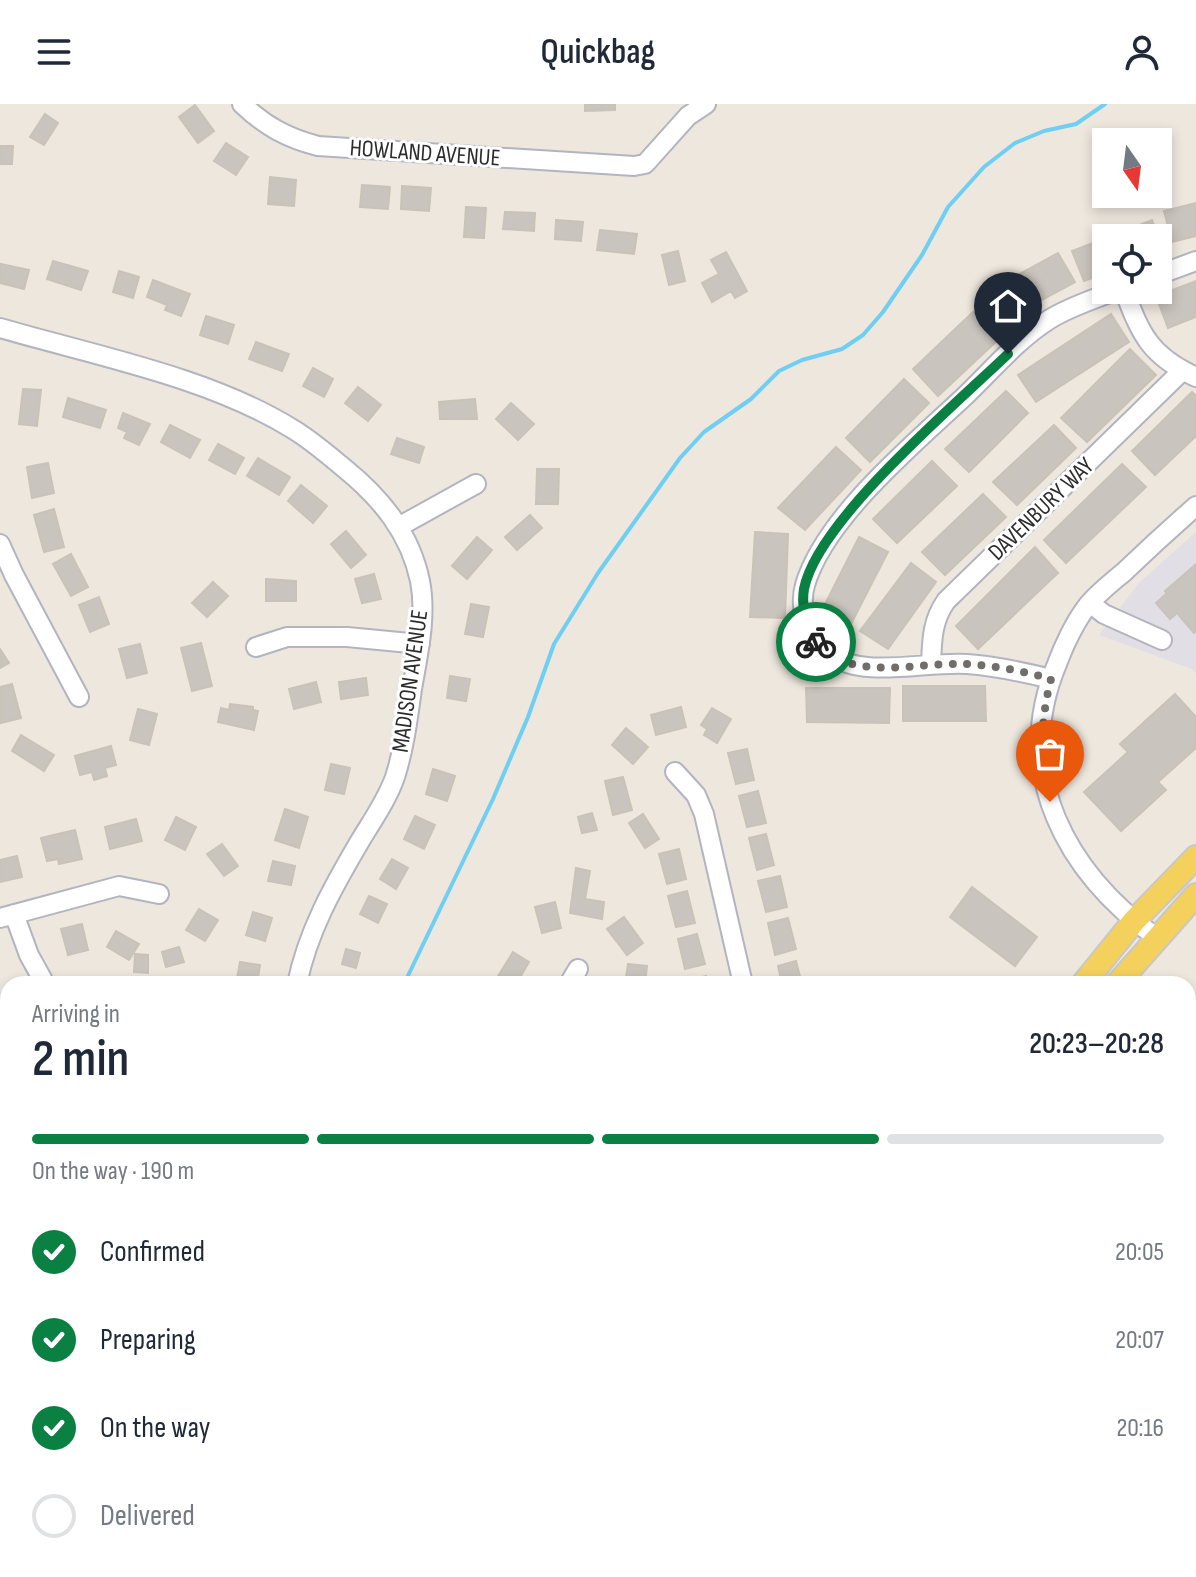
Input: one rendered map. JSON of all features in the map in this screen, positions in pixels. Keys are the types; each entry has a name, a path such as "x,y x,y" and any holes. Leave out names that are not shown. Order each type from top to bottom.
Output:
{"main road":[{"path":"1089,976 1134,921 1196,857"},
{"path":"1124,976 1196,895"}],"street":[{"name":"HOWLAND AVENUE","path":"242,104 283,135 318,146 620,165 645,164 688,116 706,104"},
{"path":"1172,270 1196,261"},
{"path":"1051,679 989,667 931,664 868,667 844,663 832,657 815,640 806,623 803,601 809,575 834,531 856,504 1030,333 1073,307 1092,300"},
{"path":"1129,304 1148,344 1160,357 1189,374"},
{"name":"MADISON AVENUE","path":"1,331 154,372 229,397 260,412 292,428 335,460 377,497 400,526 421,584 422,613 420,644 405,732 393,782 326,901 310,937 299,976"},
{"name":"DAVENBURY WAY","path":"931,664 935,620 946,601 1189,374"},
{"path":"400,526 476,484"},
{"path":"1157,938 1095,884 1077,860 1050,802 1042,765 1041,740 1051,679 1074,626 1090,603 1196,506"},
{"path":"0,544 79,697"},
{"path":"1090,603 1104,614 1162,640"},
{"path":"256,647 287,637 347,637 420,644"},
{"path":"675,772 696,795 704,814 741,976"},
{"path":"41,976 7,916 119,886 159,894"}],"shaded area":[{"path":"1196,532 1196,674 1192,669 1099,635 1139,583"}],"building":[{"path":"585,104 615,104 615,110 585,111"},
{"path":"195,105 214,131 198,143 179,117"},
{"path":"45,114 58,123 44,145 30,137"},
{"path":"226,143 248,157 236,175 214,161"},
{"path":"0,146 13,146 12,164 0,164"},
{"path":"270,177 296,180 294,206 268,204"},
{"path":"362,185 390,187 388,209 360,207"},
{"path":"402,186 431,188 429,211 401,209"},
{"path":"1196,203 1196,236 1172,242 1172,224 1167,224 1164,211"},
{"path":"466,207 486,208 484,238 464,237"},
{"path":"505,212 535,213 534,231 503,229"},
{"path":"556,220 583,222 581,241 555,239"},
{"path":"600,230 637,234 634,254 597,250"},
{"path":"1092,243 1092,278 1084,281 1072,251"},
{"path":"678,251 685,281 669,285 662,255"},
{"path":"726,252 747,291 735,298 731,291 712,302 702,283 719,274 711,260"},
{"path":"1058,253 1075,282 999,323 983,294"},
{"path":"53,261 88,271 81,290 47,279"},
{"path":"1,264 29,270 24,289 0,283"},
{"path":"119,271 139,277 133,298 113,292"},
{"path":"153,280 190,294 181,316 165,310 167,305 147,297"},
{"path":"1196,281 1196,317 1168,328 1159,304 1172,304 1172,290"},
{"path":"973,312 999,339 938,396 913,369"},
{"path":"1111,314 1129,342 1036,402 1018,375"},
{"path":"206,316 234,325 228,344 200,335"},
{"path":"256,342 289,354 282,371 249,359"},
{"path":"1130,349 1156,375 1087,442 1061,418"},
{"path":"313,368 333,379 324,397 303,386"},
{"path":"904,379 929,403 870,462 846,438"},
{"path":"358,387 381,405 368,421 345,403"},
{"path":"23,389 41,390 37,426 19,424"},
{"path":"1006,391 1028,413 969,472 945,449"},
{"path":"1192,392 1196,396 1196,436 1155,475 1132,451"},
{"path":"68,398 106,410 100,428 63,417"},
{"path":"475,399 477,419 440,419 439,402"},
{"path":"511,403 534,424 518,440 496,419"},
{"path":"123,413 150,424 139,445 124,438 127,432 118,428"},
{"path":"170,425 200,440 190,458 161,442"},
{"path":"1054,425 1076,448 1017,505 993,482"},
{"path":"397,438 424,447 419,463 391,454"},
{"path":"218,444 244,458 235,474 209,460"},
{"path":"836,447 861,470 805,530 778,508"},
{"path":"258,458 290,477 279,495 247,476"},
{"path":"932,461 957,486 897,543 873,519"},
{"path":"48,463 54,493 32,498 27,467"},
{"path":"1122,464 1146,487 1066,563 1044,540"},
{"path":"537,469 559,469 558,504 536,504"},
{"path":"301,485 327,506 313,523 288,501"},
{"path":"983,494 1006,517 945,575 922,552"},
{"path":"54,509 64,547 44,552 34,515"},
{"path":"530,515 542,528 517,550 505,537"},
{"path":"346,531 366,555 351,568 331,544"},
{"path":"755,532 788,534 785,618 750,617"},
{"path":"477,537 492,550 467,579 452,566"},
{"path":"859,537 888,552 850,626 821,612"},
{"path":"1035,547 1058,573 978,649 956,626"},
{"path":"71,554 88,587 71,596 53,564"},
{"path":"911,563 936,582 888,649 860,631"},
{"path":"1196,564 1194,633 1177,613 1170,619 1156,603"},
{"path":"374,574 381,599 362,603 355,579"},
{"path":"266,579 296,581 296,601 266,601"},
{"path":"213,582 228,596 207,617 192,603"},
{"path":"99,597 109,624 90,632 79,605"},
{"path":"471,604 489,607 483,637 465,634"},
{"path":"201,643 212,686 192,691 181,648"},
{"path":"140,644 147,673 127,678 119,649"},
{"path":"0,649 9,663 0,668"},
{"path":"450,676 470,679 466,701 447,698"},
{"path":"366,678 368,695 341,699 339,682"},
{"path":"316,682 321,702 294,709 289,689"},
{"path":"12,684 21,718 1,723 0,687"},
{"path":"903,686 985,686 986,721 903,721"},
{"path":"806,688 890,688 889,723 807,722"},
{"path":"1175,694 1196,717 1196,748 1158,782 1166,790 1121,831 1084,792 1128,752 1120,744"},
{"path":"230,704 253,707 258,711 254,730 218,722 221,708 229,710"},
{"path":"681,707 686,727 656,735 651,715"},
{"path":"712,708 731,719 717,743 704,735 707,729 701,725"},
{"path":"138,709 157,714 149,745 130,740"},
{"path":"626,728 648,747 633,764 612,745"},
{"path":"21,735 54,755 44,771 12,751"},
{"path":"111,746 116,765 105,768 107,776 94,780 92,772 80,775 75,756"},
{"path":"747,749 754,780 736,784 728,753"},
{"path":"331,764 350,768 344,794 325,790"},
{"path":"433,769 455,776 447,801 426,794"},
{"path":"623,777 632,810 613,815 605,781"},
{"path":"758,791 766,823 747,827 739,796"},
{"path":"285,809 308,817 299,848 275,840"},
{"path":"592,813 597,830 582,833 578,817"},
{"path":"643,814 659,839 645,848 629,823"},
{"path":"415,816 435,825 424,849 404,839"},
{"path":"176,817 196,827 185,850 165,840"},
{"path":"136,819 142,841 110,849 105,827"},
{"path":"75,830 82,859 59,864 58,859 47,861 41,838"},
{"path":"766,834 774,865 757,870 749,838"},
{"path":"222,844 238,866 224,876 207,854"},
{"path":"679,849 686,879 667,884 659,854"},
{"path":"17,856 22,877 0,882 0,860"},
{"path":"392,859 408,868 396,889 380,879"},
{"path":"273,861 295,866 291,885 268,881"},
{"path":"576,868 590,871 585,899 604,902 602,919 570,913"},
{"path":"780,876 787,907 766,912 758,881"},
{"path":"972,887 1037,937 1015,966 950,917"},
{"path":"687,891 695,923 676,927 668,896"},
{"path":"369,896 387,904 378,923 360,914"},
{"path":"555,902 561,928 542,933 535,907"},
{"path":"199,909 218,920 205,941 186,930"},
{"path":"253,912 272,918 265,941 246,935"},
{"path":"624,917 643,943 627,955 607,929"},
{"path":"788,918 796,949 775,955 768,923"},
{"path":"82,924 88,950 68,955 61,929"},
{"path":"116,931 139,944 129,960 107,947"},
{"path":"697,934 705,964 685,969 678,939"},
{"path":"179,947 184,962 166,967 162,952"},
{"path":"346,949 360,953 356,968 342,964"},
{"path":"513,952 529,962 521,976 498,976"},
{"path":"135,954 148,955 148,973 134,972"},
{"path":"796,961 800,976 780,976 778,966"},
{"path":"240,962 260,965 258,976 237,976"},
{"path":"628,964 647,966 646,976 626,976"}],"waterway":[{"path":"408,976 493,799 528,717 554,644 598,573 680,458 704,432 751,399 779,371 802,360 842,349 863,335 883,312 922,255 948,207 984,167 1015,143 1044,131 1076,124 1105,104"}],"way so far":[{"path":"816,642 832,657 857,666 965,664 1051,679 1041,731 1042,765 1050,802"}],"route":[{"path":"816,642 806,623 804,588 816,560 834,531 864,495 1008,354"}]}
